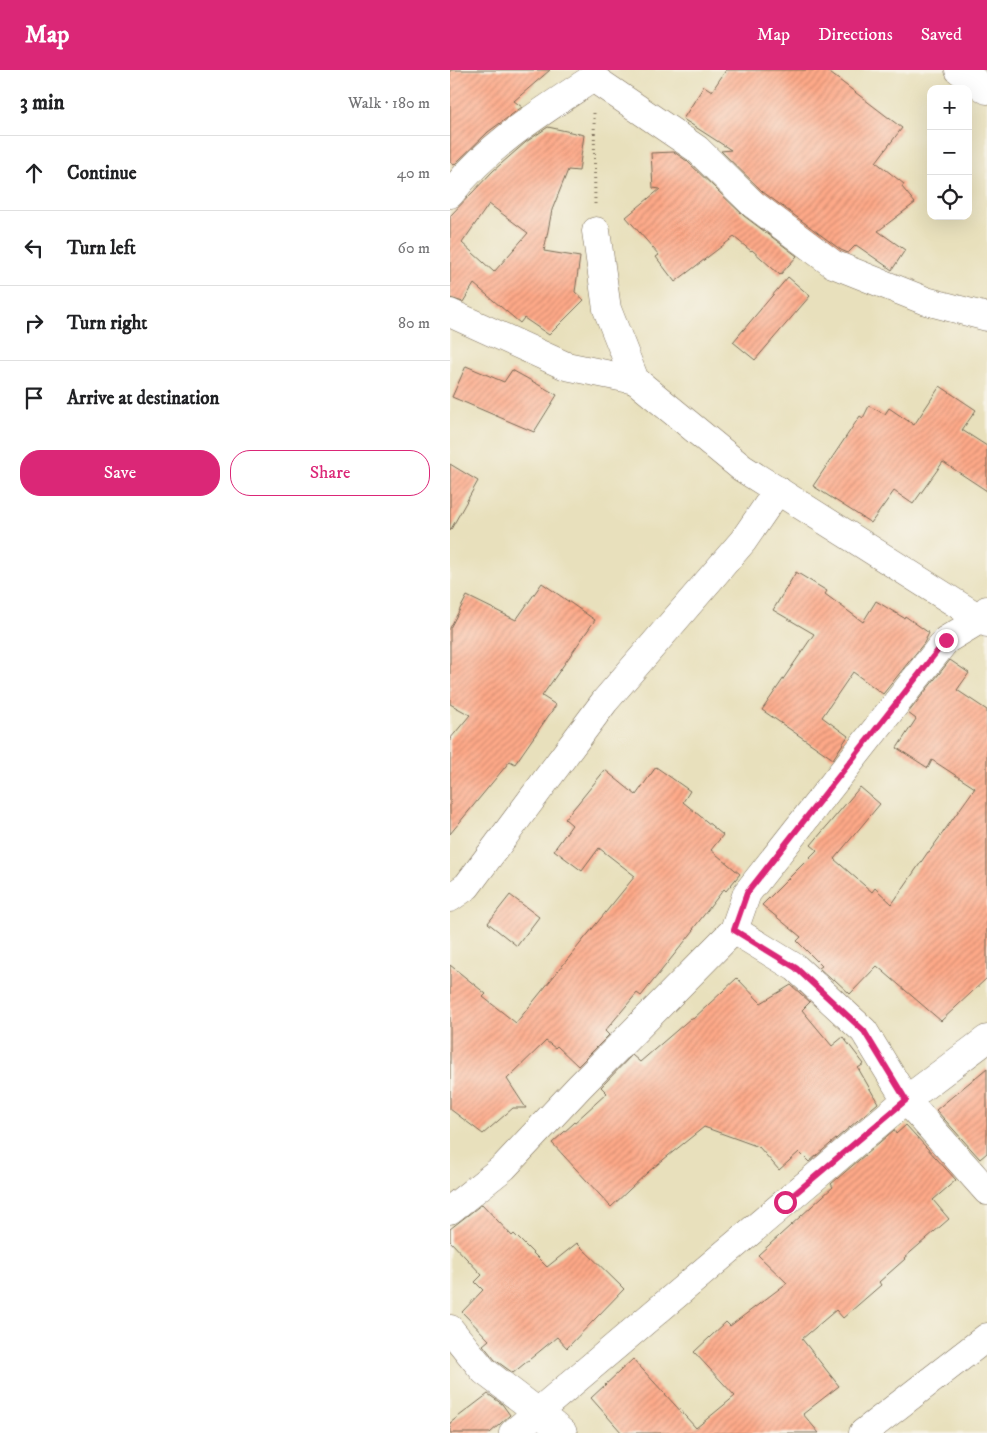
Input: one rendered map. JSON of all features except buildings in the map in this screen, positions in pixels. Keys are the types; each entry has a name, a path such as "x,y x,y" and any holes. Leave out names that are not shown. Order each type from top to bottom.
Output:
{"street":[{"path":"959,70 987,90"},
{"path":"450,194 468,172 519,127 593,78 697,149 753,204 833,264 926,301 987,317"},
{"path":"596,232 607,309 635,380"},
{"path":"450,314 566,366 635,380 742,468 985,617 946,640 747,893 734,930 579,1087 504,1167 450,1210"},
{"path":"450,898 467,886 605,702 743,541 778,490"},
{"path":"734,930 796,968 864,1031 906,1100 987,1191"},
{"path":"514,1433 906,1100 987,1039"},
{"path":"450,1329 484,1371 563,1433"},
{"path":"863,1433 987,1337"}],"path":[{"path":"593,78 596,232"}],"route":[{"path":"785,1202 906,1100 864,1031 796,968 734,930 747,893 946,640"}]}
